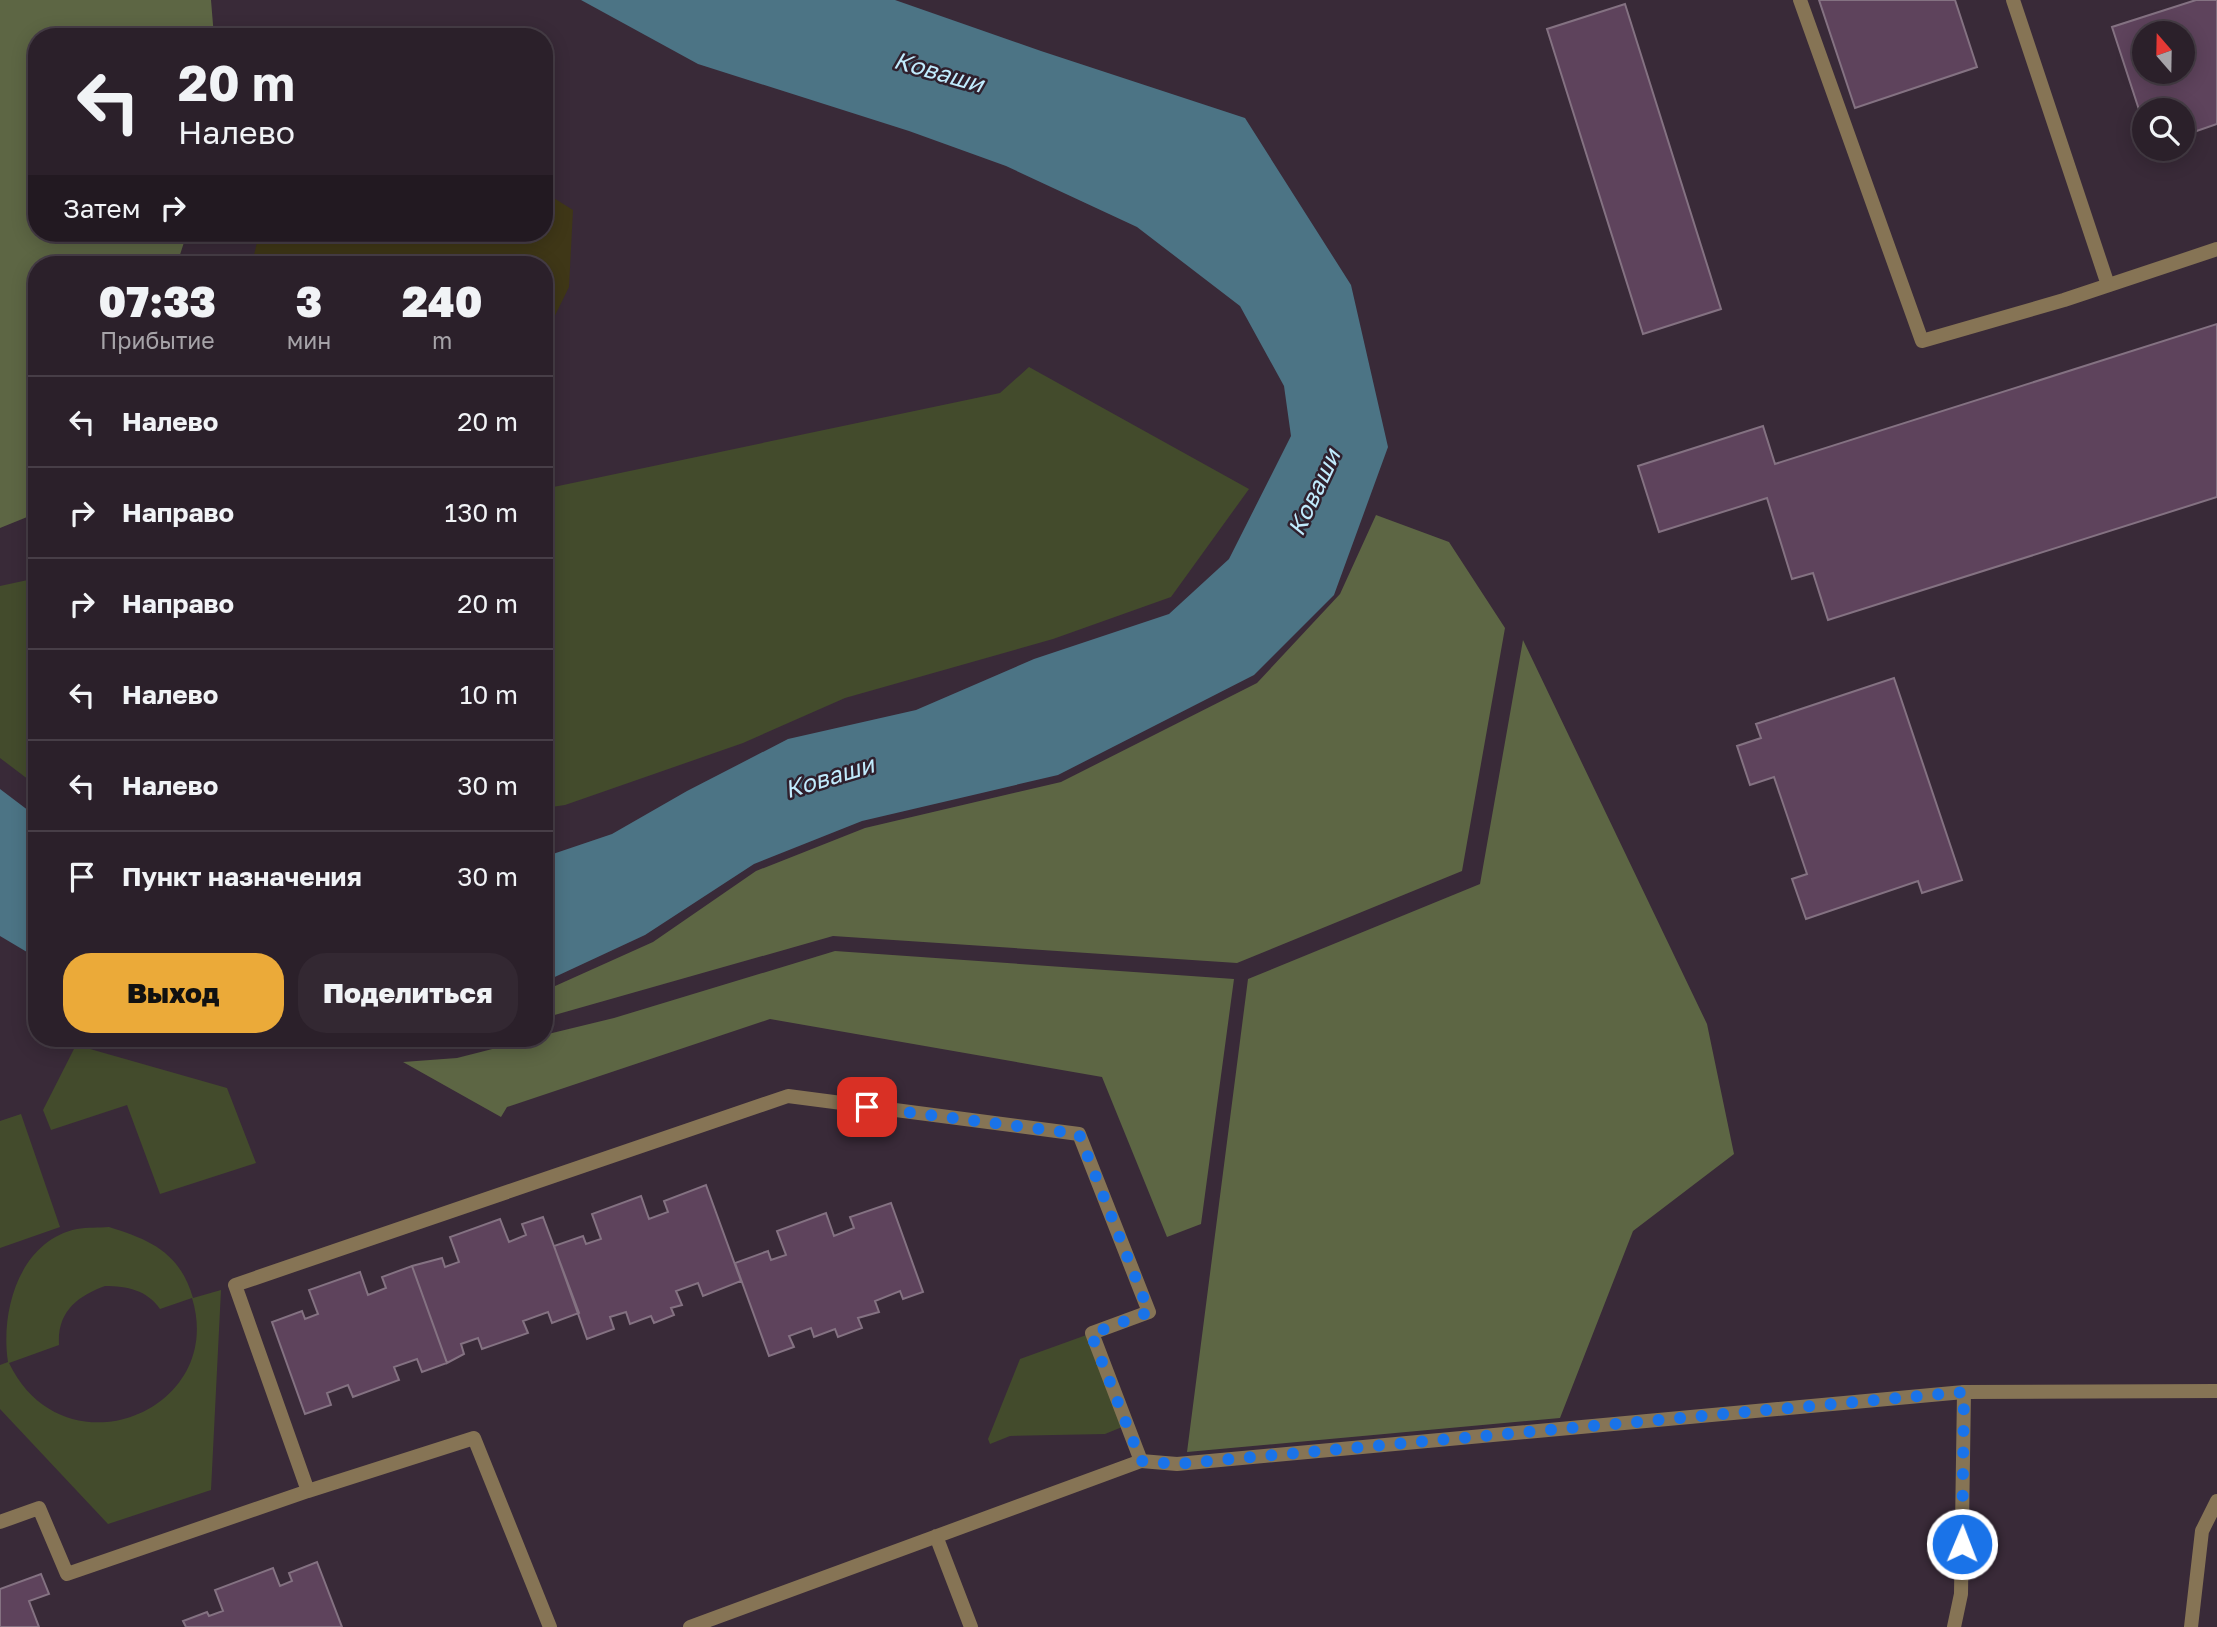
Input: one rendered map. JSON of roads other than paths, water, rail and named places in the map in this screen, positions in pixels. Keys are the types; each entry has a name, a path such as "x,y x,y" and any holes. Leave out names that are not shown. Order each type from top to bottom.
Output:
{"street":[{"path":"1800,0 1922,341 2064,300 2217,249"},
{"path":"2012,0 2108,285"},
{"path":"308,1491 235,1285 788,1097 1079,1134 1149,1312 1091,1334 1141,1461"},
{"path":"690,1627 1141,1461 1177,1464 1964,1392 2217,1391"},
{"path":"1954,1627 1961,1594 1964,1392"},
{"path":"0,1522 39,1508 67,1574 308,1491 474,1438 550,1627"},
{"path":"2191,1627 2202,1531 2217,1501"},
{"path":"936,1536 971,1627"}],"water":[{"name":"Коваши","path":"581,0 895,0 1245,118 1351,285 1388,447 1334,595 1254,675 1058,775 862,821 754,864 645,935 553,978 553,854 612,834 687,791 788,739 916,710 1034,659 1169,614 1229,559 1291,436 1284,386 1240,306 1137,227 1006,166 909,131 698,64"},
{"path":"0,789 28,810 28,953 0,936"}]}
